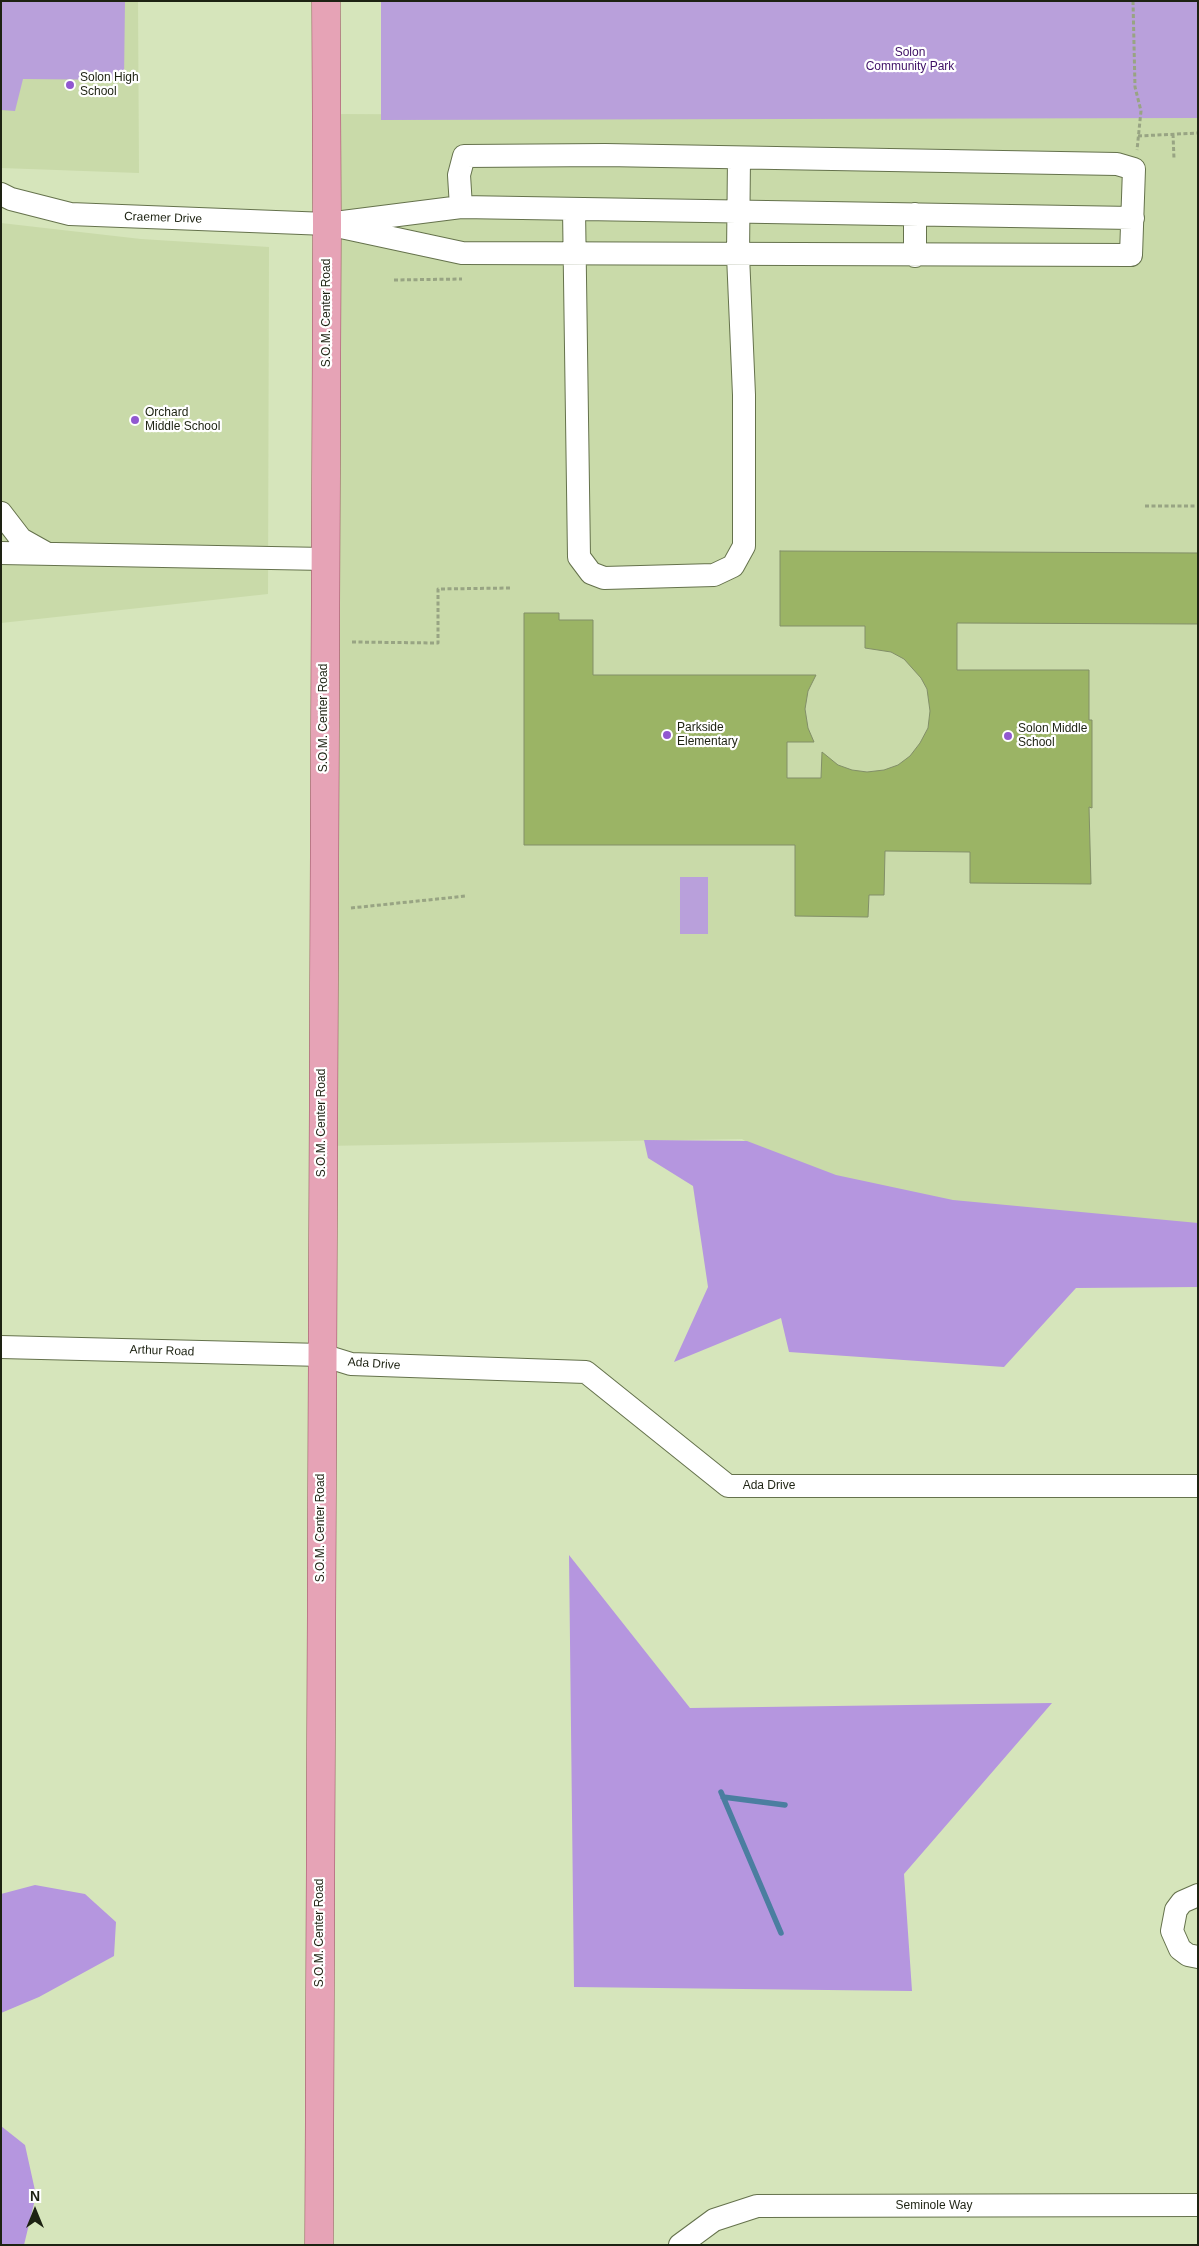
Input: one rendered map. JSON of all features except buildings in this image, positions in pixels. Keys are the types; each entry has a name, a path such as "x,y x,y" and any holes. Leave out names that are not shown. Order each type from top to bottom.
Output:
{"main road":[{"name":"S.O.M. Center Road","path":"319,2245 325,559 328,224 326,1"}],"street":[{"path":"328,224 462,253 916,256 1131,255 1134,169 1118,164 464,156 460,175 461,207"},
{"path":"574,209 579,557 591,573 604,578 714,575 733,566 744,546 744,396 738,255 739,158"},
{"name":"Craemer Drive","path":"1,194 12,199 70,214 328,224"},
{"path":"328,224 461,207 1133,218"},
{"path":"915,214 916,256"},
{"path":"1,513 21,539 47,554"},
{"path":"1,553 325,559"},
{"name":"Arthur Road","path":"1,1347 322,1355"},
{"name":"Ada Drive","path":"322,1355 350,1364 586,1372 728,1486 1198,1486"},
{"path":"1198,1895 1182,1902 1176,1910 1172,1931 1180,1949 1188,1955 1198,1957"},
{"name":"Seminole Way","path":"680,2245 714,2220 757,2206 1198,2205"}],"path":[{"path":"1133,1 1135,87 1141,111 1134,169"},
{"path":"1173,134 1174,159"},
{"path":"1138,136 1198,134"},
{"path":"394,280 462,279"},
{"path":"1145,506 1198,506"},
{"path":"352,642 438,643 438,589 511,588"},
{"path":"351,908 466,896"}],"shaded area":[{"name":"Solon High School","path":"1,1 138,1 139,173 1,168"},
{"path":"326,114 1198,117 1198,1235 894,1237 742,1139 322,1146"},
{"name":"Orchard Middle School","path":"1,223 141,239 269,247 268,594 1,623"},
{"path":"644,1140 747,1141 836,1175 953,1200 1198,1223 1198,1287 1076,1288 1004,1367 789,1352 781,1318 674,1362 708,1287 693,1186 648,1158"},
{"path":"569,1555 690,1708 1052,1703 904,1874 912,1991 574,1987"},
{"path":"35,1885 85,1894 116,1922 114,1956 39,1997 1,2013 1,1894"},
{"path":"1,2126 25,2145 36,2195 24,2245 1,2245"}],"green space":[{"path":"1,1 125,1 124,80 23,79 15,111 1,110"},
{"name":"Solon Community Park","path":"381,1 1198,1 1198,118 381,120"},
{"path":"680,877 708,877 708,934 680,934"}],"waterway":[{"path":"721,1792 781,1933"},
{"path":"723,1797 785,1805"}],"place":[{"name":"Solon High School","path":"70,85"},
{"name":"Orchard Middle School","path":"135,420"},
{"name":"Parkside Elementary","path":"667,735"},
{"name":"Solon Middle School","path":"1008,736"}]}
